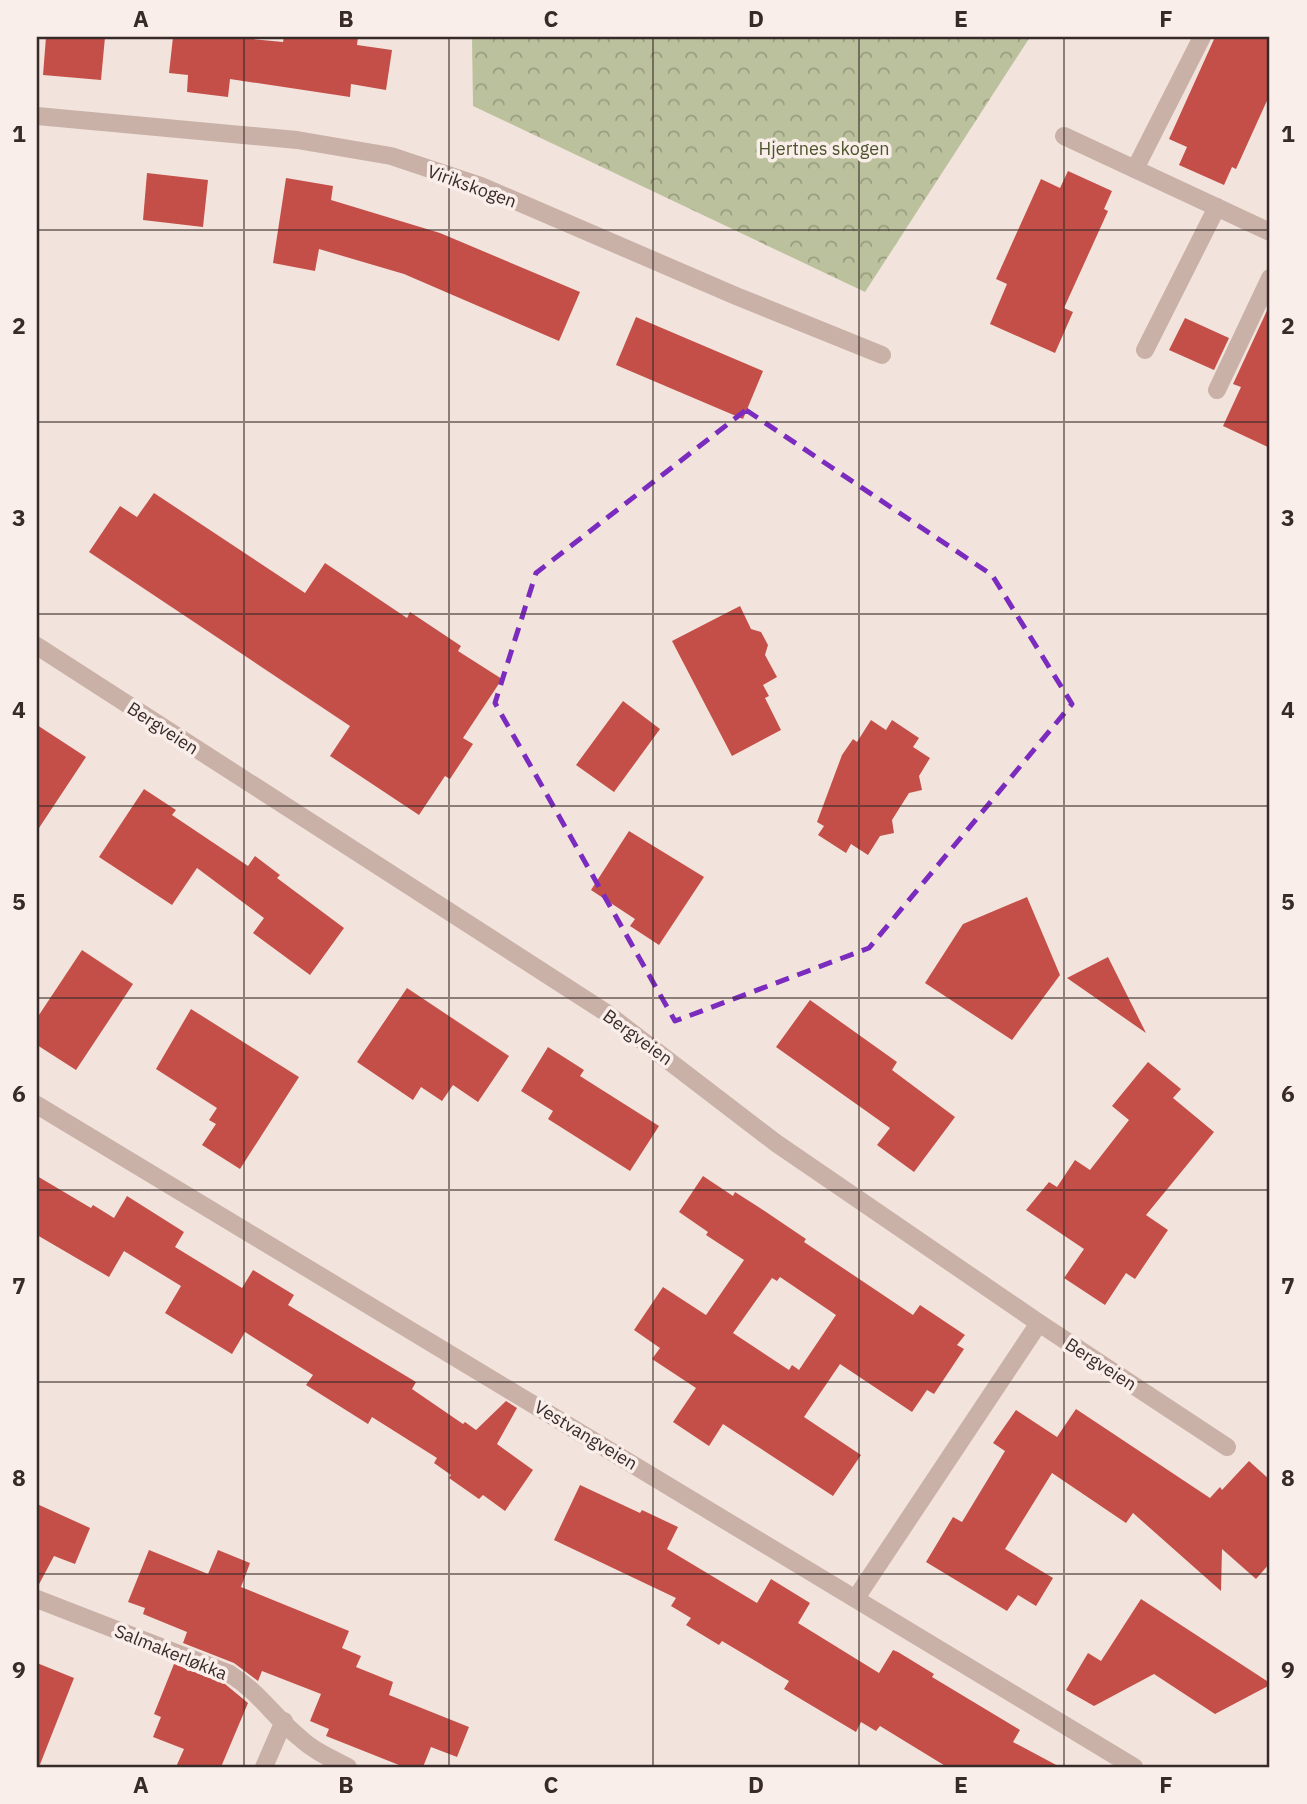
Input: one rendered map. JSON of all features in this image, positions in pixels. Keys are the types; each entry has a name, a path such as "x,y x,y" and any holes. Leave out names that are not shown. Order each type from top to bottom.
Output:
{"street":[{"path":"1135,169 1202,37"},
{"name":"Virikskogen","path":"37,116 297,141 391,156 481,187 882,355"},
{"path":"1064,136 1270,232"},
{"path":"1145,350 1217,207"},
{"path":"1217,390 1270,278"},
{"name":"Bergveien","path":"37,646 605,1012 776,1143 1039,1323 1227,1447"},
{"name":"Vestvangveien","path":"37,1105 1134,1767"},
{"path":"856,1598 1039,1323"},
{"name":"Salmakerløkka","path":"37,1600 230,1674 251,1687 300,1738 348,1767"},
{"path":"264,1767 284,1721"}],"highlighted area":[{"path":"746,410 992,575 1072,704 869,948 675,1021 495,703 536,573"}],"green space":[{"name":"Hjertnes skogen","path":"472,37 1030,37 865,292 473,106"}],"building":[{"path":"46,37 105,37 101,80 43,75"},
{"path":"173,37 232,37 283,42 284,37 358,37 357,45 392,50 386,90 351,84 350,97 230,79 228,97 187,92 188,75 169,73"},
{"path":"1215,37 1270,37 1270,94 1236,169 1232,167 1224,185 1179,165 1187,147 1169,139"},
{"path":"1068,171 1112,191 1104,209 1108,211 1064,308 1073,312 1055,353 990,324 1007,284 996,279 1041,179 1060,188"},
{"path":"147,173 208,180 203,227 143,220"},
{"path":"286,178 333,186 331,200 440,233 580,292 559,341 404,274 319,249 315,271 273,263"},
{"path":"1270,304 1270,448 1223,426 1241,387 1233,384"},
{"path":"636,317 763,371 743,419 616,365"},
{"path":"1185,318 1229,338 1214,370 1169,350"},
{"path":"154,493 305,593 325,563 407,618 410,612 461,646 458,651 502,679 463,738 473,744 450,779 445,776 419,815 330,756 350,726 89,552 120,506 137,517"},
{"path":"740,606 751,629 761,632 768,645 765,655 777,677 763,685 769,696 765,698 781,730 732,756 672,641"},
{"path":"623,701 660,729 614,792 576,765"},
{"path":"871,720 886,730 892,720 919,738 913,747 930,758 919,776 922,790 909,793 892,820 894,833 880,836 868,855 851,844 846,853 818,835 824,826 817,822 842,755 853,739 857,742"},
{"path":"37,725 86,757 37,831"},
{"path":"144,789 176,810 172,815 248,866 255,856 280,875 277,878 344,928 310,975 253,933 264,918 197,868 172,905 99,857"},
{"path":"629,831 704,877 659,945 630,926 635,919 591,890"},
{"path":"1027,897 1060,975 1012,1040 925,983 963,924"},
{"path":"82,950 133,984 76,1070 37,1045 37,1018"},
{"path":"1108,957 1146,1033 1067,978"},
{"path":"407,988 509,1056 478,1102 453,1085 442,1101 421,1087 413,1100 357,1062"},
{"path":"810,1000 897,1062 892,1070 955,1117 914,1172 877,1145 890,1128 776,1047"},
{"path":"191,1009 299,1077 240,1169 202,1145 216,1124 209,1120 217,1108 156,1069"},
{"path":"548,1047 584,1070 580,1076 659,1126 630,1171 548,1119 553,1111 521,1091"},
{"path":"1148,1062 1181,1089 1173,1098 1214,1132 1146,1215 1168,1230 1135,1279 1126,1273 1105,1305 1064,1278 1084,1249 1026,1210 1049,1182 1057,1187 1075,1160 1090,1170 1129,1120 1112,1106"},
{"path":"37,1176 91,1208 93,1205 114,1218 127,1196 184,1232 175,1247 242,1288 253,1270 294,1295 288,1305 416,1382 412,1389 463,1424 465,1422 476,1430 506,1401 517,1408 497,1444 533,1470 505,1511 483,1495 479,1499 449,1478 451,1475 434,1463 437,1458 372,1417 368,1424 306,1385 313,1375 245,1332 232,1354 165,1313 181,1286 124,1251 109,1277 37,1235"},
{"path":"703,1176 733,1196 735,1192 760,1208 806,1239 804,1242 913,1315 920,1305 965,1335 957,1345 964,1349 934,1394 927,1390 912,1412 840,1364 804,1417 861,1455 833,1496 723,1424 709,1446 673,1422 696,1388 652,1359 660,1348 634,1330 663,1287 706,1315 744,1260 706,1235 708,1232 679,1212","holes":["780,1277 836,1315 799,1370 792,1365 789,1370 733,1333 772,1278 777,1281"]},
{"path":"1076,1409 1210,1498 1220,1487 1222,1490 1249,1461 1270,1480 1270,1563 1256,1579 1222,1549 1221,1591 1133,1513 1126,1523 1052,1473 1005,1549 1053,1578 1036,1606 1018,1595 1007,1611 926,1562 953,1517 962,1522 1005,1451 993,1443 1016,1410 1057,1437"},
{"path":"580,1485 640,1513 642,1510 678,1527 667,1549 757,1603 771,1579 810,1603 798,1623 879,1673 893,1650 898,1652 934,1674 932,1677 1020,1730 1013,1742 1060,1767 947,1767 880,1726 876,1731 861,1722 856,1732 784,1689 789,1681 722,1641 719,1645 686,1625 691,1618 671,1606 676,1598 554,1540"},
{"path":"37,1504 90,1528 75,1564 54,1556 37,1588"},
{"path":"149,1550 208,1574 218,1550 250,1563 241,1587 349,1631 342,1648 361,1656 356,1667 393,1682 389,1695 469,1727 457,1757 431,1747 423,1767 404,1767 326,1736 329,1729 310,1721 321,1694 262,1671 258,1681 234,1663 183,1643 187,1632 143,1614 145,1608 128,1602"},
{"path":"1141,1599 1270,1685 1215,1714 1154,1674 1094,1706 1066,1690 1088,1653 1101,1661"},
{"path":"37,1663 74,1678 39,1767 37,1767"},
{"path":"174,1664 225,1684 248,1703 221,1767 176,1767 184,1749 153,1737 161,1717 154,1714"}]}
